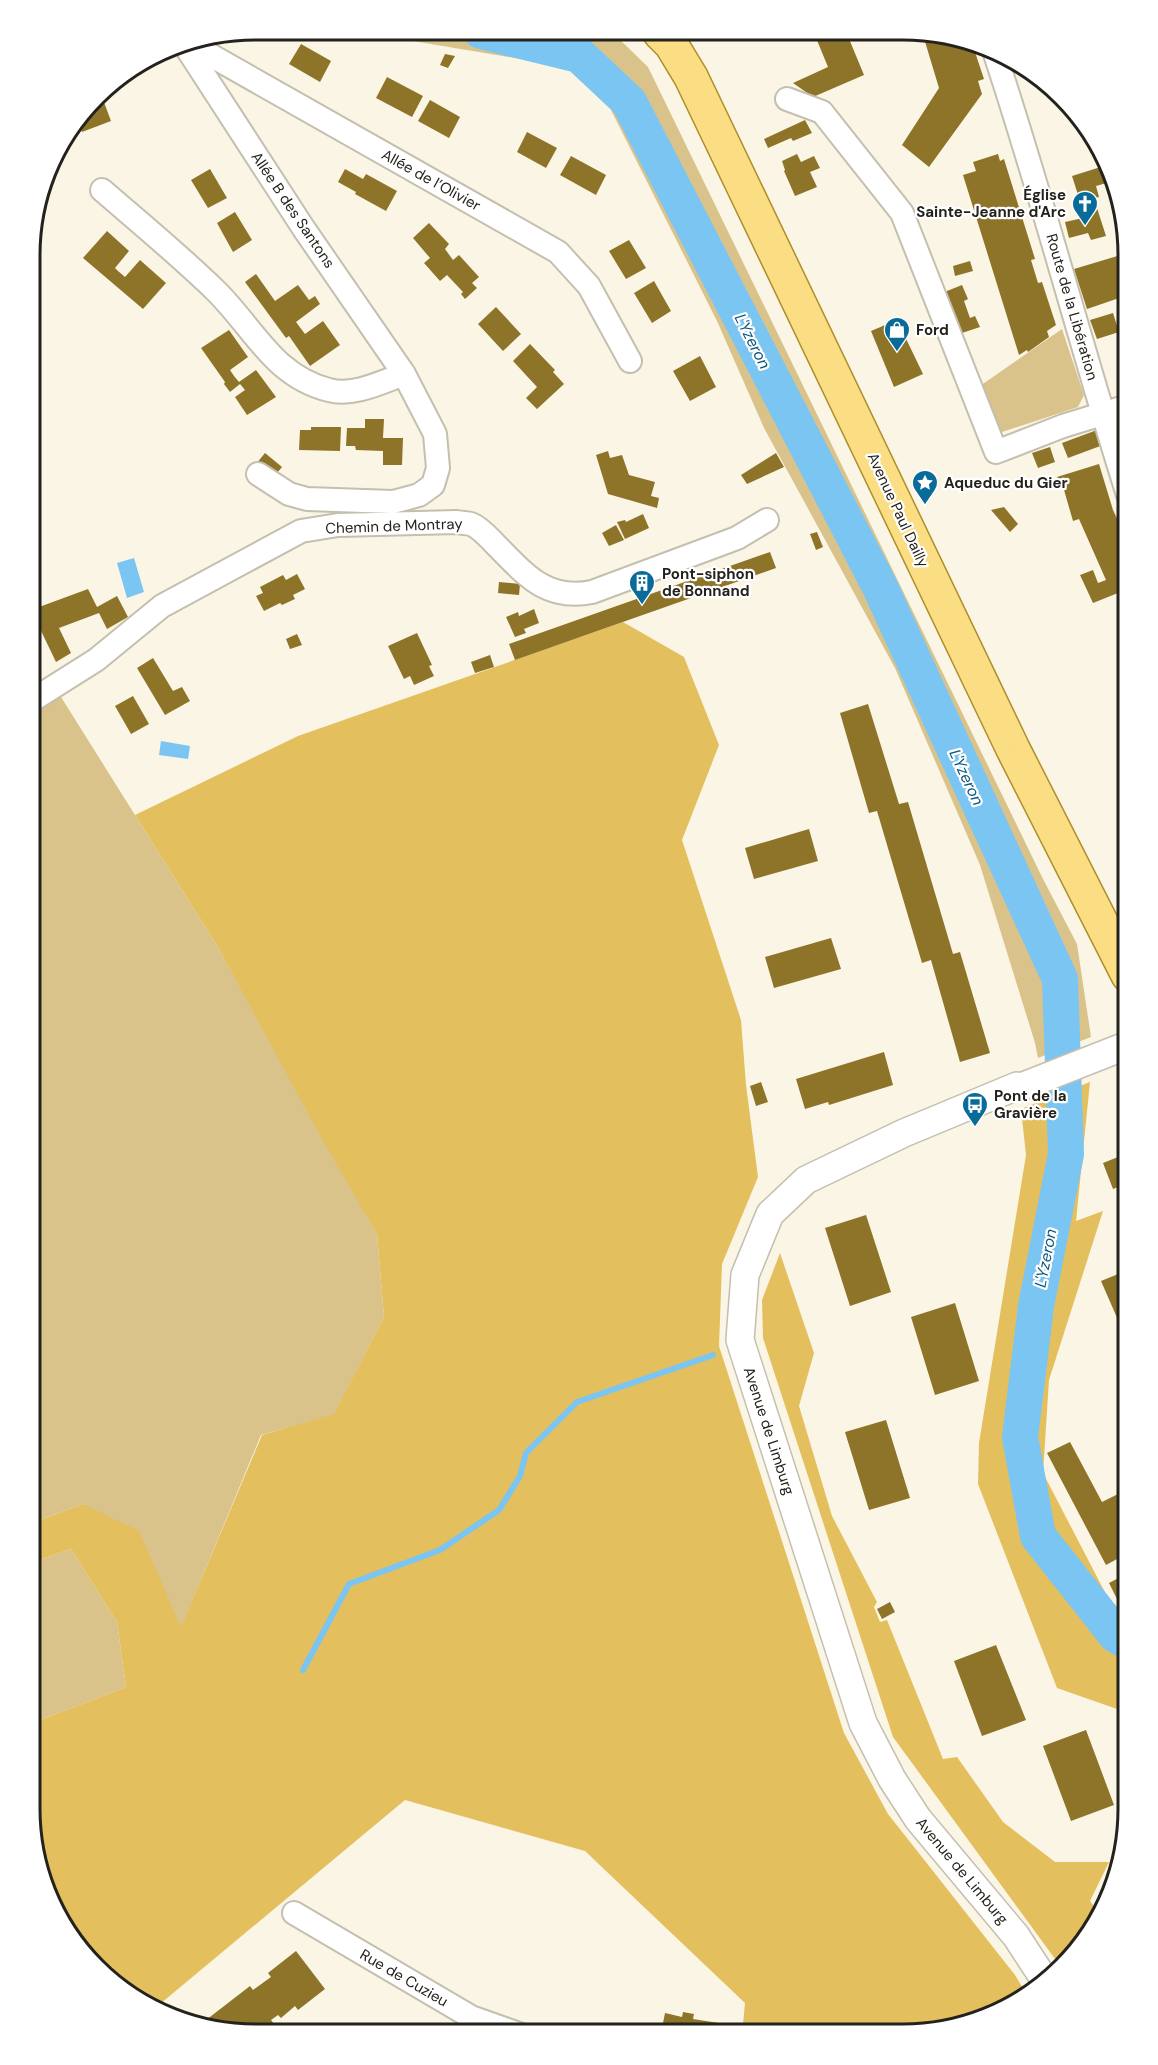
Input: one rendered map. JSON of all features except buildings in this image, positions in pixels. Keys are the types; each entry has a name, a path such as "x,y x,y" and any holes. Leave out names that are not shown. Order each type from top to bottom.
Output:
{"main road":[{"name":"Avenue Paul Dailly","path":"668,40 691,77 768,235 1017,759 1118,956"}],"street":[{"name":"Allée de l’Olivier","path":"199,48 558,252 589,286 630,361"},
{"name":"Allée B des Santons","path":"189,51 304,229 404,374 435,434 438,468 433,485 419,495 393,502 307,499 290,494 258,474"},
{"name":"Route de la Libération","path":"998,64 1030,159 1118,464"},
{"path":"787,99 822,112 902,213 996,452 1063,426 1118,409"},
{"path":"102,190 216,291 283,368 304,382 332,391 364,389 404,374"},
{"name":"Chemin de Montray","path":"40,694 96,660 162,606 301,531 338,525 457,522 471,524 484,533 523,572 549,590 578,595 592,592 737,538 767,520"},
{"name":"Avenue de Limburg","path":"1041,1974 1016,1936 918,1819 892,1779 863,1724 740,1340 745,1275 771,1214 806,1180 922,1125 1017,1086 1021,1087 1118,1049"},
{"name":"Rue de Cuzieu","path":"294,1913 471,2017 491,2024"}],"shaded area":[{"path":"407,40 620,40 648,67 1043,879 1077,944 1091,1037 1038,1058 980,865 895,668 764,428 717,321 606,100 584,78 557,65"},
{"path":"1062,329 1084,395 1078,407 999,433 980,386"},
{"path":"623,622 684,657 719,745 682,840 741,1020 746,1085 758,1177 722,1264 719,1346 844,1733 888,1814 1015,1975 1023,1988 1010,1996 971,2013 930,2023 743,2024 745,2003 585,1851 405,1800 162,2002 148,1996 114,1971 94,1951 69,1917 52,1878 42,1837 40,1720 126,1687 117,1622 71,1549 40,1560 40,1520 83,1504 139,1531 181,1627 262,1435 334,1414 384,1317 377,1234 323,1141 219,949 135,815 298,736"},
{"path":"61,697 219,949 377,1234 384,1317 334,1415 261,1435 181,1628 83,1504 40,1520 40,708"},
{"path":"1090,1082 1076,1221 1103,1211 1049,1380 1043,1473 1118,1617 1118,1709 1057,1688 978,1484 979,1443 1026,1155 1021,1109"},
{"path":"780,1253 814,1353 799,1406 832,1516 877,1602 874,1607 880,1622 887,1620 943,1759 957,1757 1003,1822 1055,1862 1109,1862 1090,1901 1094,1906 1089,1917 1056,1959 893,1737 763,1338 762,1300"},
{"path":"71,1549 117,1622 126,1687 40,1720 40,1560"}],"water":[{"path":"134,558 144,592 127,598 117,563"},
{"path":"161,741 190,746 188,759 159,755"}],"waterway":[{"name":"L'Yzeron","path":"518,40 579,55 629,102 880,587 1060,979 1066,1154 1036,1306 1020,1437 1038,1536 1118,1636"},
{"path":"303,1670 349,1584 440,1550 499,1510 520,1476 526,1453 577,1402 713,1355"}],"place":[{"name":"Église Sainte-Jeanne d'Arc","path":"1085,227"},
{"name":"Ford","path":"897,353"},
{"name":"Aqueduc du Gier","path":"925,506"},
{"name":"Pont-siphon de Bonnand","path":"642,606"},
{"name":"Pont de la Gravière","path":"975,1128"}]}
